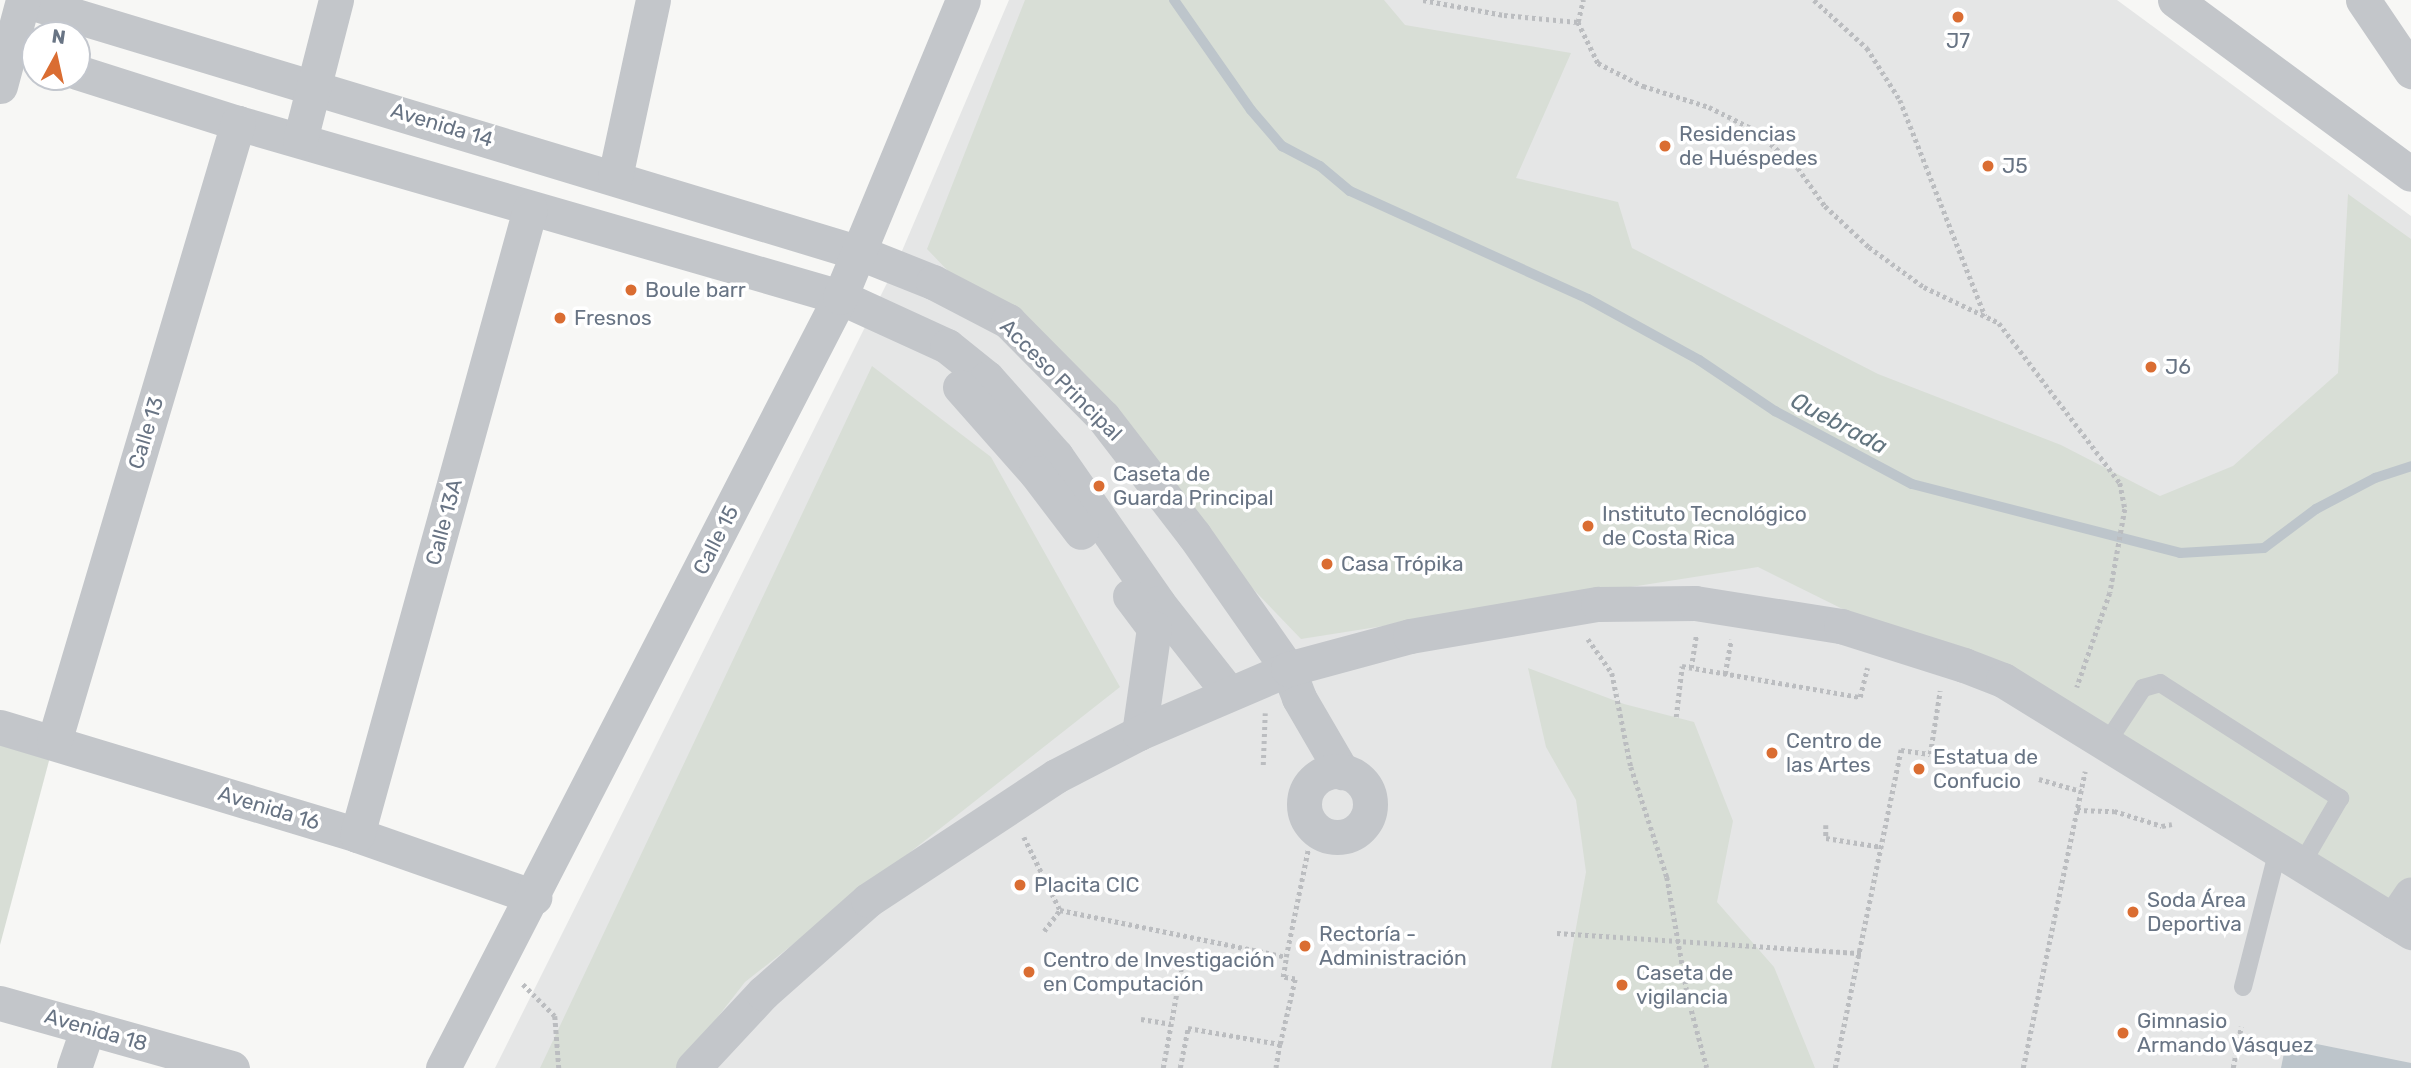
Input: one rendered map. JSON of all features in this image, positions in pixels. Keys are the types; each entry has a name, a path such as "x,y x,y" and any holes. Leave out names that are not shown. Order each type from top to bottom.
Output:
{"street":[{"path":"0,86 15,52 23,0"},
{"name":"Avenida 14","path":"23,0 860,253"},
{"path":"300,140 336,0"},
{"path":"615,177 653,0"},
{"name":"Calle 15","path":"443,1068 534,897 840,297 963,0"},
{"path":"2175,0 2411,174"},
{"path":"2363,0 2411,71"},
{"path":"91,76 530,209 840,297 947,346 987,378 1056,456 1158,603 1228,692"},
{"name":"Calle 13","path":"54,743 238,123"},
{"name":"Calle 13A","path":"357,835 530,209"},
{"name":"Acceso Principal","path":"860,253 933,282 1008,321 1103,417 1194,535 1288,669 1342,772"},
{"path":"875,315 971,397 1036,472 1154,628 1139,733"},
{"path":"692,1068 763,993 869,900 1056,776 1139,733 1228,692 1288,669 1500,617 1598,604 1695,603 1841,626 1964,664 2003,680 2096,756 2405,916"},
{"name":"Avenida 16","path":"0,727 357,835 534,897"},
{"name":"Avenida 18","path":"0,1003 232,1068"},
{"path":"75,1068 88,1027"}],"lane":[{"path":"2096,756 2143,688 2160,683 2340,798 2290,857 2243,987"}],"path":[{"path":"1423,0 1578,22"},
{"path":"1583,0 1578,22 1598,62 1643,86 1709,107 1755,130 1798,168 1825,206 1870,247 1924,287 1999,323 2120,483 2125,509 2110,593 2072,701"},
{"path":"1814,0 1867,48 1900,100 1985,316"},
{"path":"1691,668 1696,631"},
{"path":"1583,632 1612,673 1630,767 1667,877 1678,943 1707,1068"},
{"path":"1725,674 1732,634"},
{"path":"1676,717 1682,666 1860,697 1869,662"},
{"path":"1835,1068 1901,750 1930,754 1941,687"},
{"path":"1263,765 1266,709"},
{"path":"2023,1068 2081,791 2096,756"},
{"path":"2039,779 2081,791"},
{"path":"2077,810 2114,811 2162,826 2180,821"},
{"path":"1826,825 1826,838 1882,847"},
{"path":"1021,832 1060,910"},
{"path":"1276,1068 1294,979 1283,977 1308,850"},
{"path":"1044,931 1060,910"},
{"path":"1060,910 1286,957"},
{"path":"1557,933 1861,953"},
{"path":"1163,1068 1183,958"},
{"path":"500,961 555,1016 559,1068"},
{"path":"1141,1019 1171,1024"},
{"path":"2233,1068 2241,1027"},
{"path":"1180,1068 1188,1028 1280,1044"}],"shaded area":[{"name":"Instituto Tecnológico de Costa Rica","path":"1009,0 2117,0 2411,216 2411,1068 495,1068 896,265"},
{"path":"1025,0 1384,0 1405,25 1571,53 1516,178 1618,202 1632,248 1878,374 2061,445 2160,496 2233,466 2338,373 2348,194 2411,239 2411,925 2063,718 1758,567 1301,639 927,249"},
{"path":"872,366 991,457 1120,687 745,982 678,1068 540,1068"},
{"path":"1528,668 1624,704 1694,722 1733,821 1717,902 1774,967 1815,1068 1551,1068 1586,872 1576,800 1546,747"},
{"path":"0,727 54,742 0,945"},
{"path":"2287,1038 2411,1063 2411,1068 2281,1068"}],"waterway":[{"name":"Quebrada","path":"1174,0 1251,110 1282,146 1320,166 1350,191 1588,299 1699,360 1775,411 1912,484 2180,553 2264,548 2316,509 2375,478 2411,466"}],"place":[{"name":"J7","path":"1958,17"},
{"name":"Residencias de Huéspedes","path":"1665,146"},
{"name":"J5","path":"1988,166"},
{"name":"Boule barr","path":"631,290"},
{"name":"Fresnos","path":"560,318"},
{"name":"J6","path":"2151,367"},
{"name":"Caseta de Guarda Principal","path":"1099,486"},
{"name":"Instituto Tecnológico de Costa Rica","path":"1588,526"},
{"name":"Casa Trópika","path":"1327,564"},
{"name":"Centro de las Artes","path":"1772,753"},
{"name":"Estatua de Confucio","path":"1919,769"},
{"name":"Placita CIC","path":"1020,885"},
{"name":"Soda Área Deportiva","path":"2133,912"},
{"name":"Rectoría - Administración","path":"1305,946"},
{"name":"Centro de Investigación en Computación","path":"1029,972"},
{"name":"Caseta de vigilancia","path":"1622,985"},
{"name":"Gimnasio Armando Vásquez","path":"2123,1033"}]}
